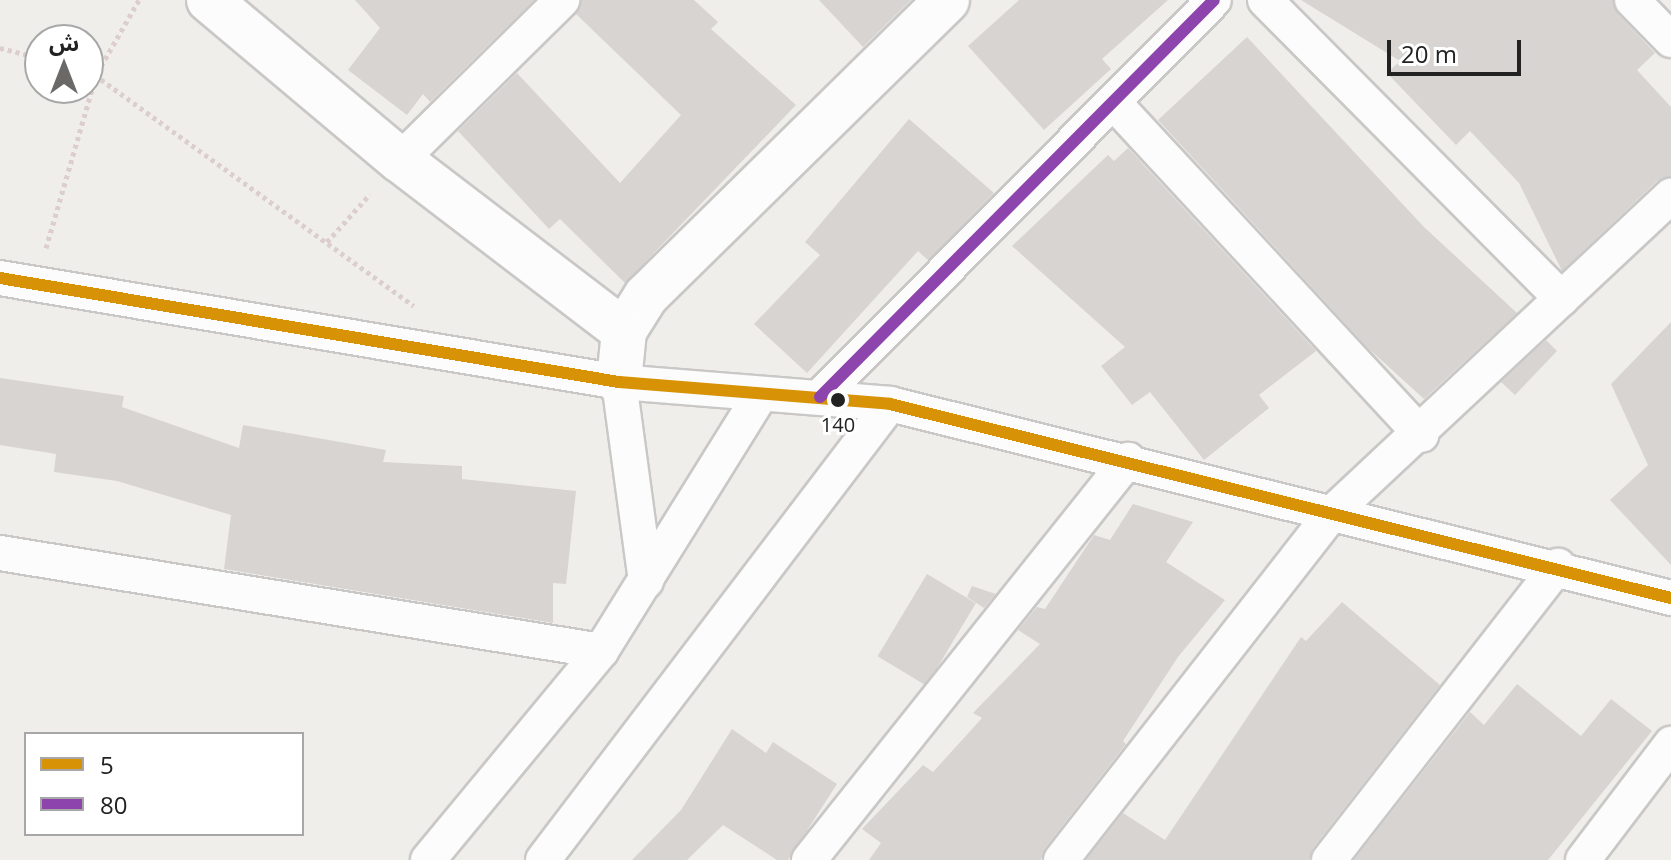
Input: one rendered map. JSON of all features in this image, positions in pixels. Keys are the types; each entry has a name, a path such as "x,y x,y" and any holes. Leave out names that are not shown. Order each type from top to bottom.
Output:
{"street":[{"path":"209,0 400,160 624,331"},
{"path":"400,160 562,0"},
{"path":"646,581 619,382 624,331 665,277 947,0"},
{"path":"820,397 1115,104 1214,0"},
{"path":"1265,0 1562,299"},
{"path":"1632,0 1671,40"},
{"path":"1115,104 1421,435"},
{"path":"1061,860 1331,514 1421,435 1671,196"},
{"path":"0,278 619,382 759,397 820,397 890,404 1128,460 1331,514 1558,566 1671,598"},
{"path":"428,860 601,651 759,397"},
{"path":"543,860 890,404"},
{"path":"809,860 1128,460"},
{"path":"0,553 601,651"},
{"path":"1329,860 1558,566"},
{"path":"1583,860 1671,744"}],"path":[{"path":"104,61 139,0"},
{"path":"0,48 24,54"},
{"path":"104,78 425,315"},
{"path":"35,284 88,104"},
{"path":"327,242 400,160"}],"building":[{"path":"355,0 534,0 430,102 423,94 407,115 348,70 380,28"},
{"path":"581,0 694,0 718,22 711,29 796,105 625,283 560,219 549,229 458,131 517,73 620,183 681,115 576,14"},
{"path":"819,0 911,0 863,47"},
{"path":"1019,0 1168,0 1102,59 1111,69 1044,130 968,46"},
{"path":"1301,0 1613,0 1618,14 1655,53 1637,70 1671,107 1671,177 1657,181 1562,271 1519,183 1470,131 1456,145 1387,73 1400,61"},
{"path":"1247,37 1424,227 1517,313 1424,399 1368,348 1158,120"},
{"path":"909,119 994,193 928,260 918,251 807,373 754,324 820,255 805,242"},
{"path":"1128,148 1316,351 1259,395 1269,408 1204,460 1150,392 1132,405 1101,366 1125,347 1012,246 1108,155 1114,161"},
{"path":"1671,322 1671,565 1610,500 1648,465 1611,384"},
{"path":"1546,340 1557,351 1515,395 1501,382"},
{"path":"0,378 124,396 122,407 239,448 243,425 386,450 383,462 462,466 462,479 576,491 566,584 553,583 553,623 224,569 231,515 117,481 54,472 56,454 0,445"},
{"path":"1133,504 1193,522 1166,562 1225,600 1178,657 1123,741 1126,744 1045,848 1041,860 869,860 881,843 862,829 923,765 933,772 982,718 973,713 1040,644 1018,630 1037,607 1045,609 1094,535 1110,540"},
{"path":"927,574 976,603 926,686 878,656"},
{"path":"972,586 996,594 984,608 967,597"},
{"path":"1342,602 1440,685 1313,848 1309,860 1086,860 1123,813 1165,840 1301,637 1306,641"},
{"path":"1517,684 1581,736 1611,699 1652,731 1548,860 1354,860 1470,712 1484,725"},
{"path":"732,729 766,753 773,742 837,784 788,860 777,860 723,825 687,860 632,860 681,810"}],"transit line":[{"name":"80","path":"820,397 1214,0"},
{"name":"5","path":"0,278 619,382 890,404 1671,598"}],"place":[{"name":"140","path":"838,400"}]}
